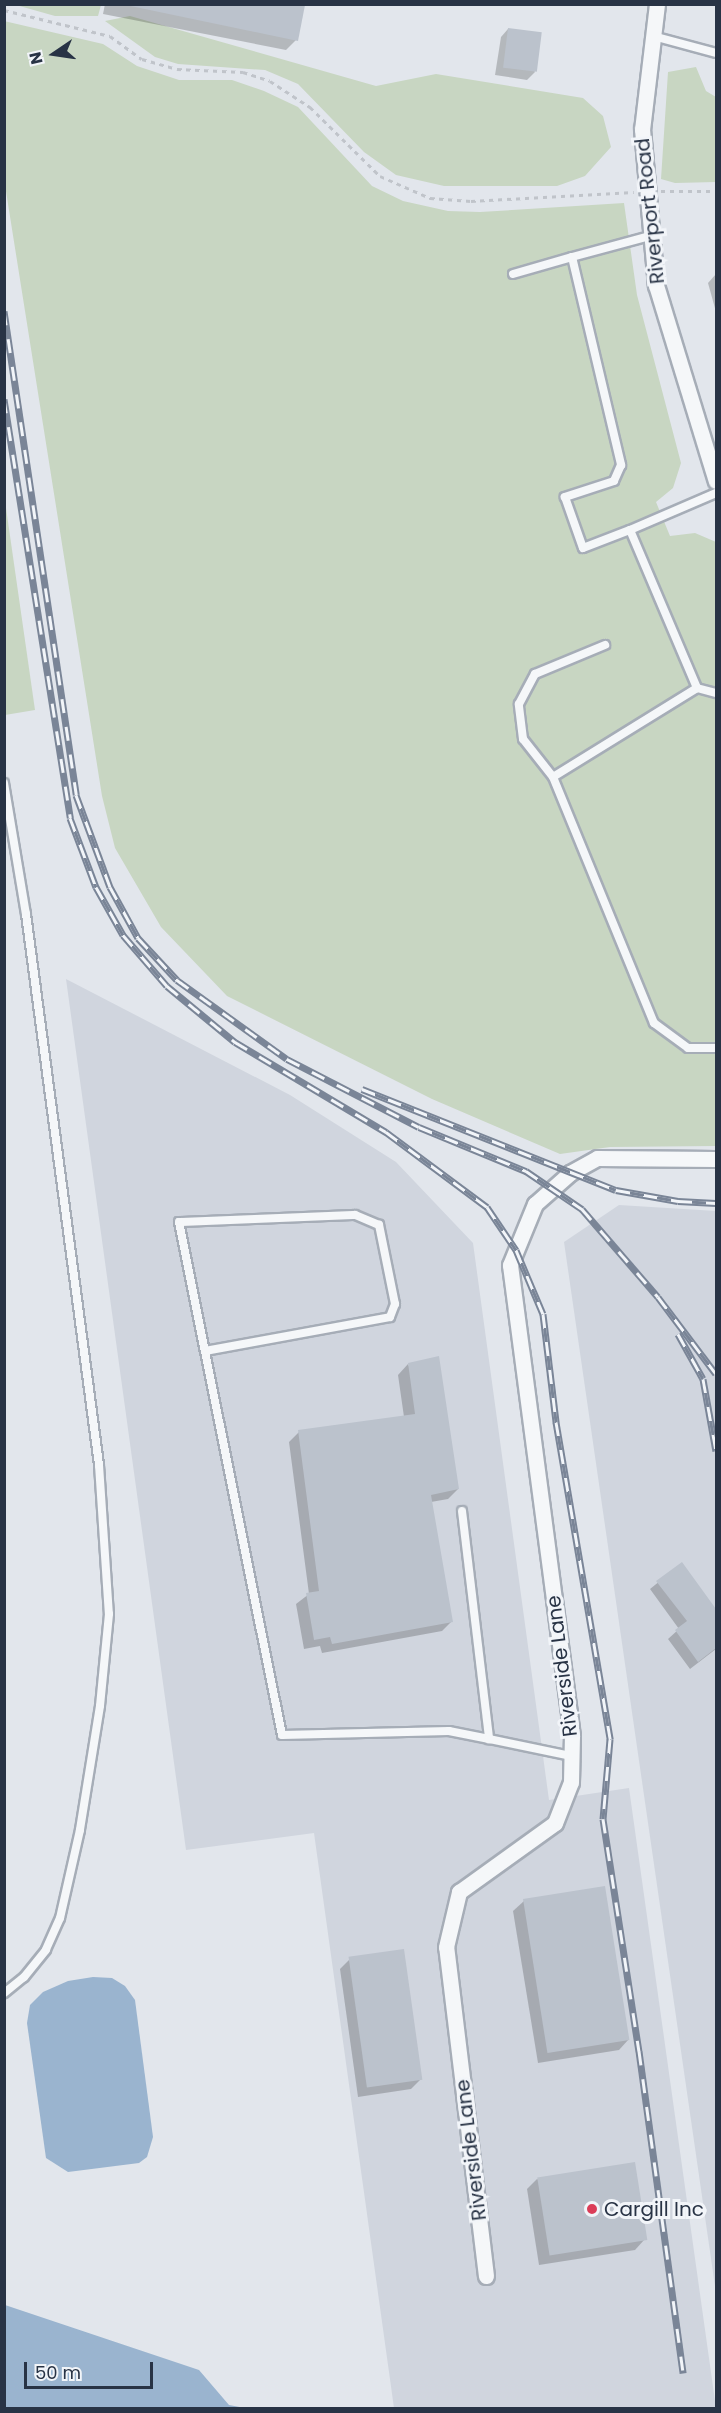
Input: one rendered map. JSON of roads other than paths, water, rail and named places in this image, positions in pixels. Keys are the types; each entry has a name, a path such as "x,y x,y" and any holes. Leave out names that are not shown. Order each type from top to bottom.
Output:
{"street":[{"name":"Riverport Road","path":"657,4 642,129 656,285 717,481"},
{"name":"Riverside Lane","path":"486,2276 446,1947 459,1892 555,1823 571,1782 572,1756 510,1265 535,1204 570,1173 597,1158 717,1159"}],"lane":[{"path":"653,36 717,53"},
{"path":"513,274 650,236"},
{"path":"572,257 621,465 614,481 565,497 583,548 717,493"},
{"path":"630,530 697,688"},
{"path":"605,645 535,674 519,704 523,739 553,777 654,1023 688,1048 717,1048"},
{"path":"553,777 697,688 717,693"},
{"path":"4,783 26,915 99,1465 109,1603 100,1706 80,1830 60,1918 46,1950 24,1977 4,1993"},
{"path":"205,1351 390,1317 395,1304 379,1225 355,1215 179,1222 282,1735 449,1731 572,1756"},
{"path":"462,1511 489,1739"}],"water":[{"path":"93,1977 112,1978 125,1986 135,2000 153,2137 147,2157 139,2163 68,2172 46,2158 27,2023 30,2005 43,1992 68,1981"},
{"path":"5,2305 199,2370 229,2405 245,2408 5,2408"}],"railway":[{"path":"4,311 76,795 110,887 138,938 177,980 287,1059 419,1127 526,1171 582,1209 658,1297 716,1374"},
{"path":"4,399 70,818 96,887 123,935 167,986 235,1042 386,1132 487,1207 516,1250 543,1314 556,1422 610,1739 603,1819 639,2051 683,2373"},
{"path":"362,1089 616,1190 678,1201 716,1203"},
{"path":"678,1334 703,1379 716,1451"}],"place":[{"name":"Cargill Inc","path":"592,2209"}]}
